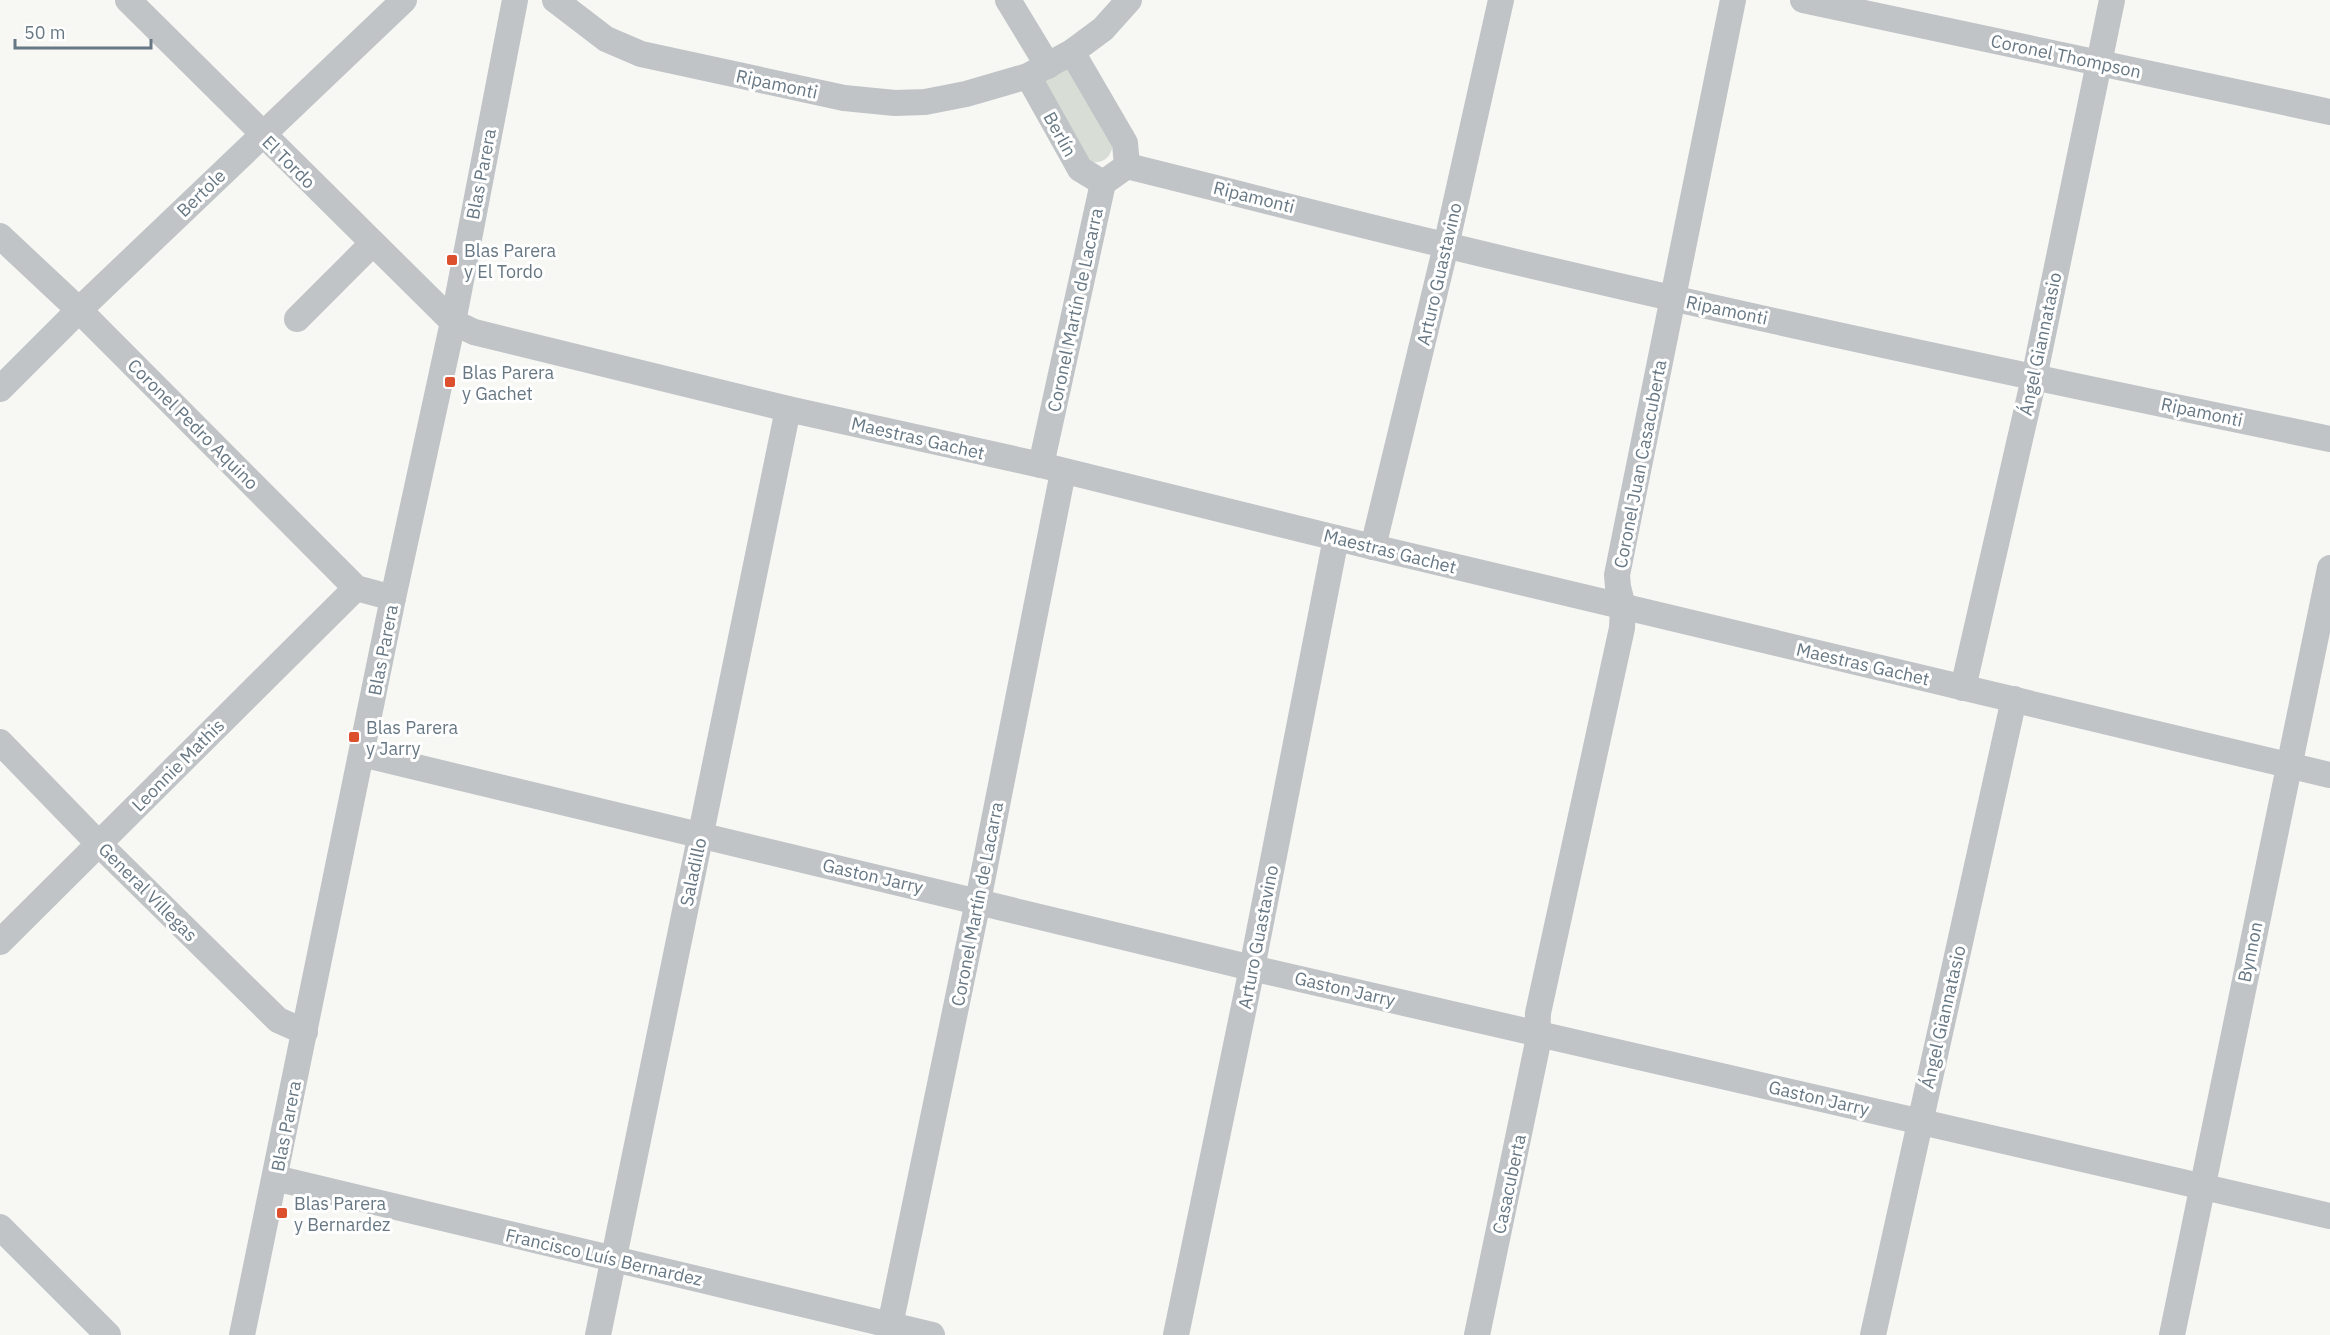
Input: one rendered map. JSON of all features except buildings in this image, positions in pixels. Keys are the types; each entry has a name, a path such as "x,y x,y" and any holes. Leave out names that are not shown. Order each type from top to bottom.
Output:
{"street":[{"name":"El Tordo","path":"128,0 261,135 453,322"},
{"name":"Bertole","path":"0,388 404,0"},
{"name":"Blas Parera","path":"245,1324 393,598 453,322 515,0"},
{"name":"Ripamonti","path":"555,0 606,39 641,54 844,98 895,103 925,102 966,94 1038,71"},
{"name":"Berlín","path":"1008,0 1080,169 1103,183"},
{"path":"1038,71 1072,52 1103,29 1129,0"},
{"name":"Arturo Guastavino","path":"1373,547 1446,246 1501,0"},
{"name":"Coronel Juan Casacuberta","path":"1539,1033 1538,1013 1622,628 1623,607 1617,574 1733,0"},
{"name":"Coronel Thompson","path":"1803,0 2330,112"},
{"name":"Ángel Giannatasio","path":"1964,688 2034,378 2112,0"},
{"path":"1072,52 1125,143 1126,166"},
{"name":"Ripamonti","path":"1126,166 1446,246 1673,298 2034,378 2330,439"},
{"name":"Coronel Martín de Lacarra","path":"889,1330 978,901 1103,183 1126,166"},
{"name":"Coronel Pedro Aquino","path":"0,236 79,310 356,588 393,598"},
{"path":"297,319 372,244"},
{"name":"Maestras Gachet","path":"453,322 474,332 788,409 1052,469 2330,775"},
{"name":"Saladillo","path":"598,1335 788,409"},
{"name":"Arturo Guastavino","path":"1176,1335 1252,968 1336,538"},
{"name":"Bynnon","path":"2172,1335 2330,568"},
{"name":"Leonnie Mathis","path":"0,942 356,588"},
{"name":"Ángel Giannatasio","path":"1873,1335 2014,699"},
{"name":"General Villegas","path":"0,742 99,844 278,1020 305,1032"},
{"name":"Gaston Jarry","path":"362,754 1252,968 2330,1216"},
{"name":"Casacuberta","path":"1477,1335 1539,1033"},
{"name":"Francisco Luís Bernardez","path":"275,1178 614,1259 889,1330 933,1335"},
{"path":"0,1227 108,1335"},
{"path":"226,1335 245,1324"}],"shaded area":[{"path":"1067,68 1113,144 1110,153 1102,161 1089,162 1044,79"}],"place":[{"name":"Blas Parera y El Tordo","path":"452,260"},
{"name":"Blas Parera y Gachet","path":"450,382"},
{"name":"Blas Parera y Jarry","path":"354,737"},
{"name":"Blas Parera y Bernardez","path":"282,1213"}]}
